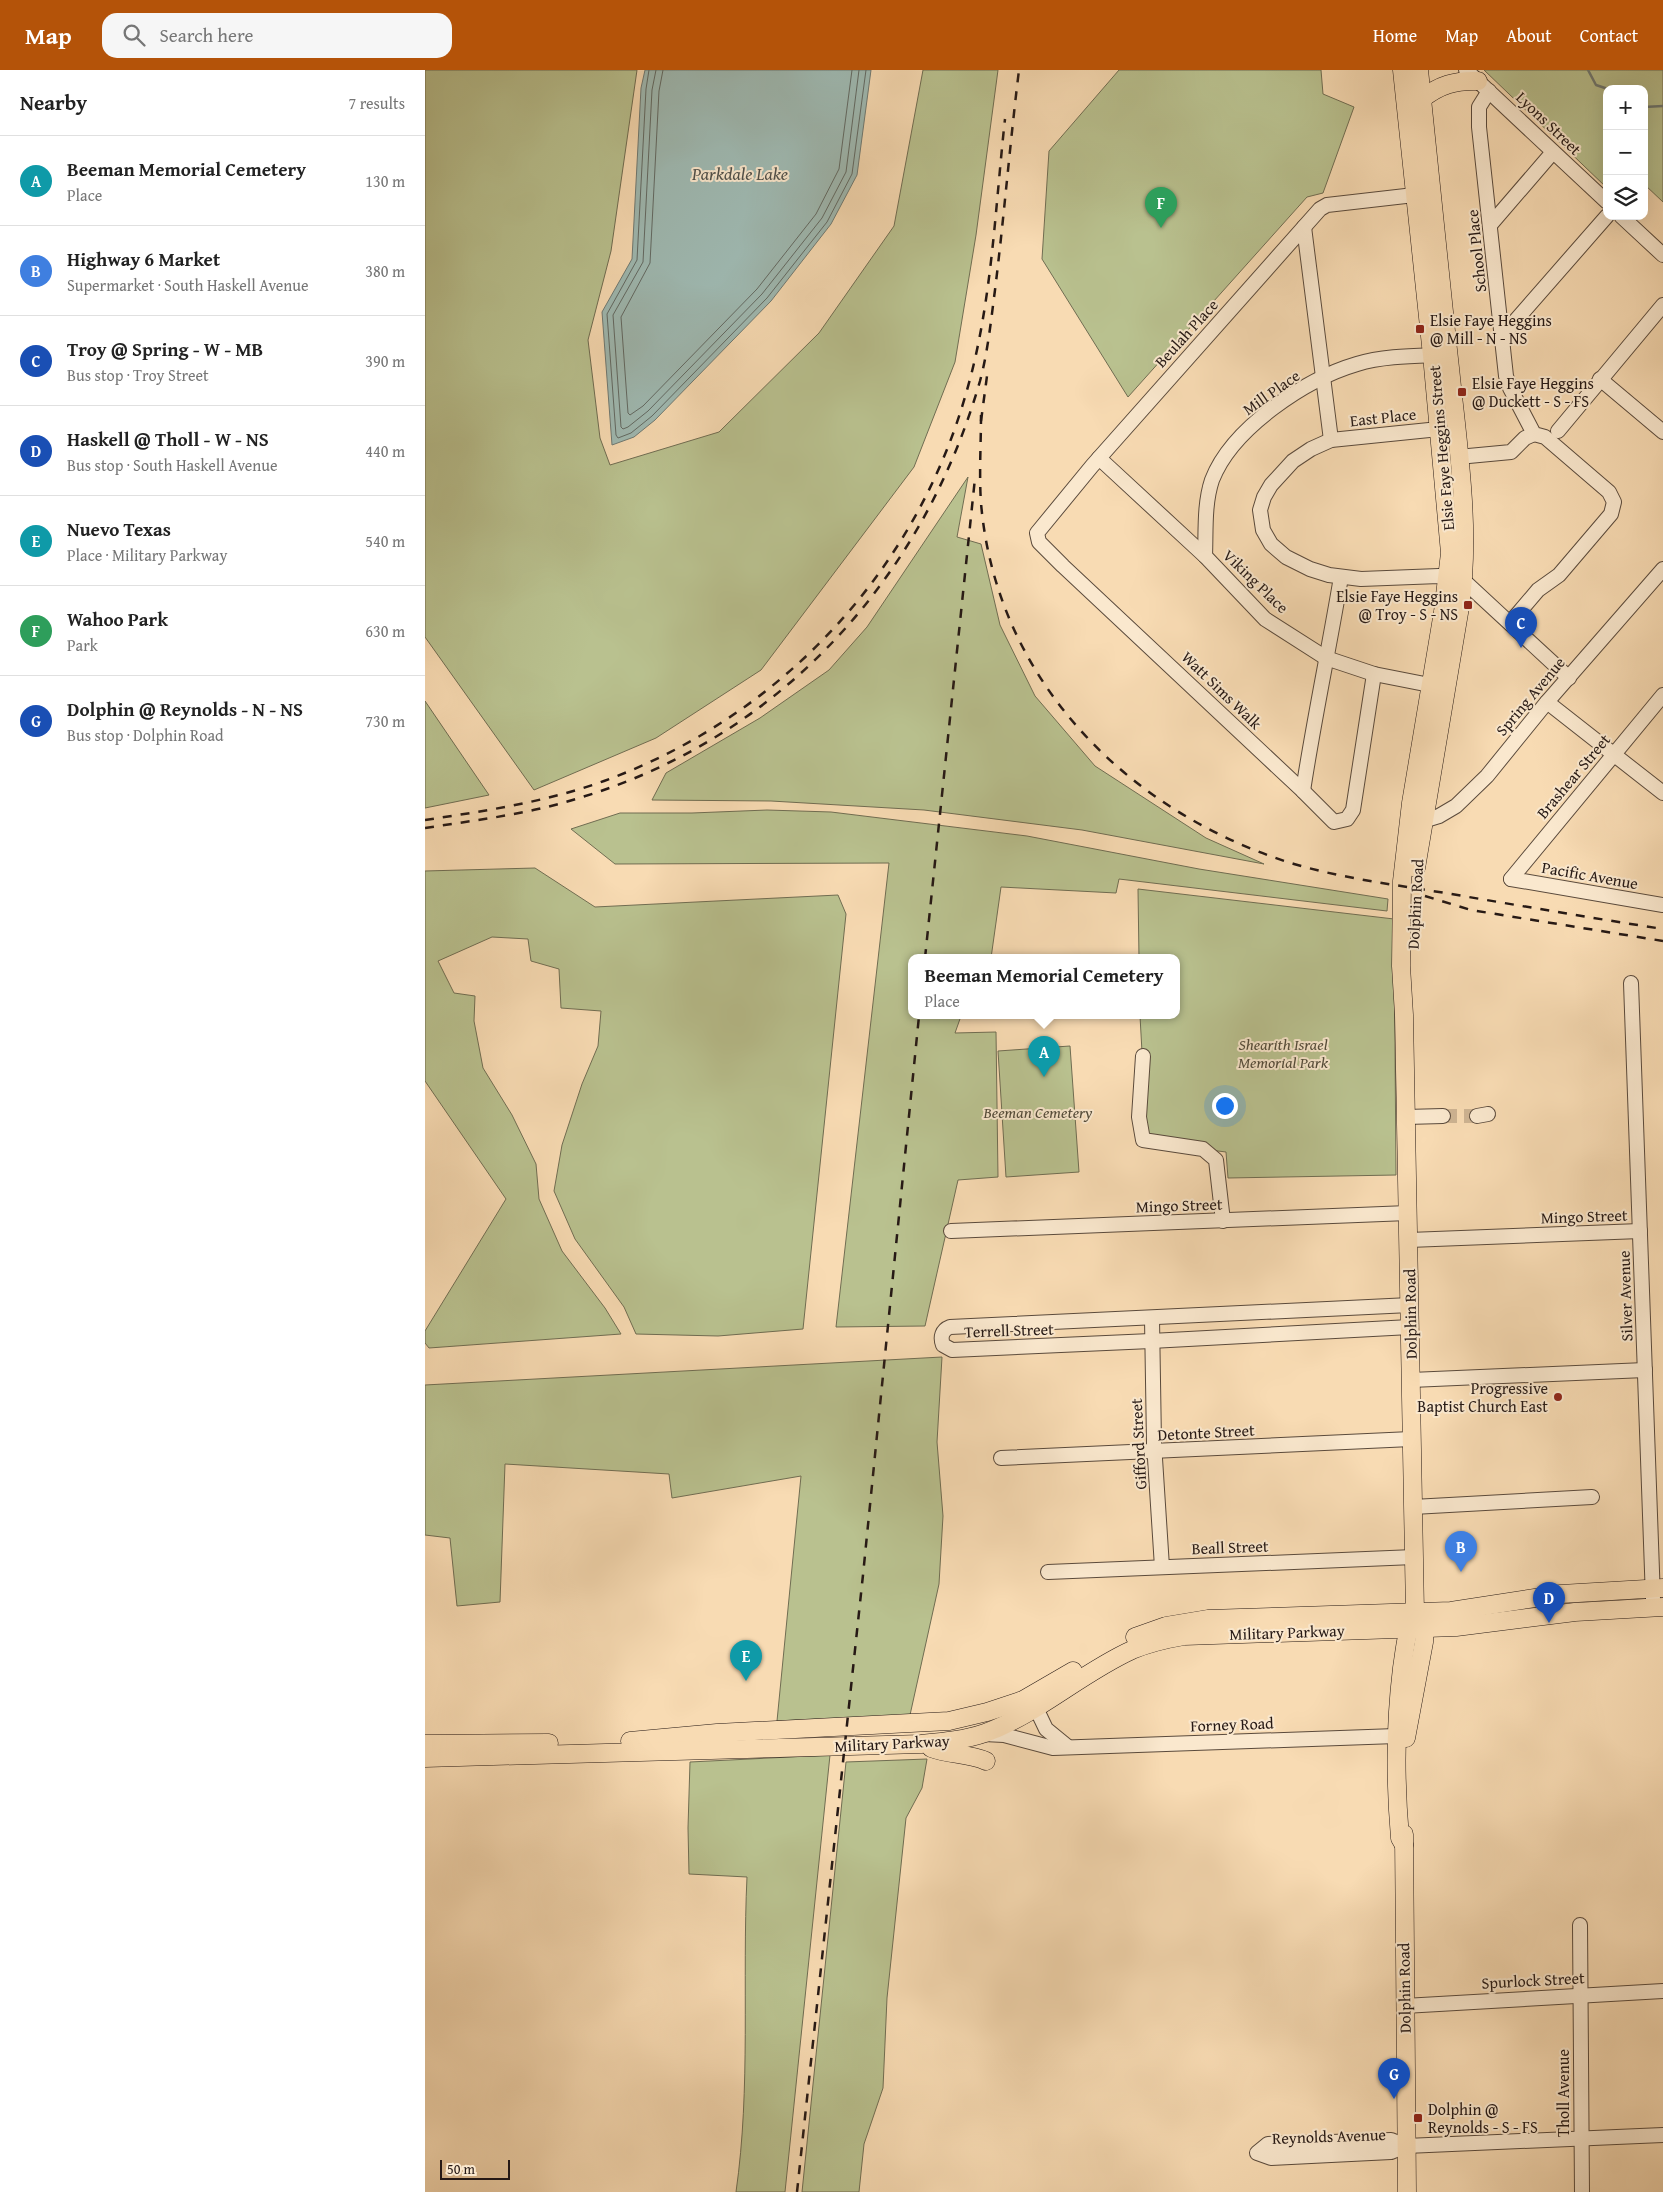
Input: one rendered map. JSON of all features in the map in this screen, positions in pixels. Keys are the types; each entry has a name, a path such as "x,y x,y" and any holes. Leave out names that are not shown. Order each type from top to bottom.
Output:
{"main road":[{"name":"Elsie Faye Heggins Street","path":"1402,70 1423,194 1440,355 1459,457 1465,538 1456,580 1416,823"},
{"name":"Elsie Faye Heggins Street","path":"1419,70 1422,99 1423,194"},
{"path":"1422,99 1440,86 1466,80 1478,80"},
{"name":"Elsie Faye Heggins Street","path":"1440,355 1439,429 1456,580"},
{"name":"Dolphin Road","path":"1404,1845 1400,1838 1397,1804 1396,1736 1411,1620 1414,1557 1409,1240 1404,1015 1401,966 1402,888 1416,823"},
{"name":"Military Parkway","path":"425,1744 462,1750 717,1750 921,1744 951,1741 984,1734 1009,1723 1029,1704 1115,1648 1144,1633 1166,1626 1227,1618 1411,1620 1574,1593 1657,1588"},
{"path":"1574,1593 1575,1612"},
{"path":"1411,1620 1425,1628 1456,1627 1575,1612 1658,1607"},
{"name":"Dolphin Road","path":"1407,2192 1404,2006 1405,1744 1425,1628"},
{"name":"Military Parkway","path":"425,1758 462,1750 657,1740 717,1733 926,1724 970,1717 1029,1704"},
{"path":"717,1733 717,1750"},
{"path":"921,1744 939,1751 959,1753 986,1761"}],"street":[{"name":"Lyons Street","path":"1478,80 1603,198"},
{"name":"School Place","path":"1478,80 1479,127 1491,224 1505,368 1510,388 1534,434"},
{"path":"1491,224 1553,152"},
{"name":"Beulah Place","path":"1097,460 1320,209 1327,205 1423,194"},
{"path":"1501,336 1603,220"},
{"path":"1625,220 1663,255"},
{"path":"1304,227 1331,440"},
{"path":"1558,431 1663,305"},
{"name":"Mill Place","path":"1205,556 1207,496 1219,464 1229,450 1266,413 1323,377 1357,364 1373,360 1440,355"},
{"path":"1600,379 1663,432"},
{"name":"East Place","path":"1439,429 1331,440 1311,449 1293,461 1281,473 1264,497 1260,510 1261,520 1263,530 1271,544 1286,557 1310,569 1341,577 1361,579 1439,576 1456,580"},
{"path":"1459,457 1511,452 1529,435 1534,434 1545,437 1609,492 1613,498 1615,505 1611,514 1559,575 1539,590 1510,623"},
{"name":"Viking Place","path":"1097,460 1205,556 1265,619 1326,658 1374,674 1438,686"},
{"name":"Watt Sims Walk","path":"1097,460 1037,533 1039,542 1303,791 1333,822 1343,822 1351,816 1374,674"},
{"name":"Spring Avenue","path":"1416,823 1456,806 1487,776 1547,702 1663,568"},
{"path":"1303,791 1315,714 1341,577"},
{"path":"1456,580 1510,623 1569,678"},
{"name":"Brashear Street","path":"1511,879 1663,695"},
{"path":"1547,702 1613,756 1663,793"},
{"name":"Pacific Avenue","path":"1511,879 1663,905"},
{"name":"Silver Avenue","path":"1631,983 1645,1370 1658,1607"},
{"path":"1143,1056 1139,1117 1143,1140 1203,1149 1216,1160 1223,1222"},
{"path":"1406,1117 1443,1116"},
{"name":"Mingo Street","path":"951,1231 1223,1222 1408,1212"},
{"name":"Mingo Street","path":"1409,1240 1640,1231"},
{"name":"Terrell Street","path":"1410,1305 950,1327 944,1331 941,1338 943,1344 952,1350 1410,1327"},
{"name":"Gifford Street","path":"1152,1318 1151,1341 1155,1452 1162,1567"},
{"path":"1411,1380 1645,1370"},
{"name":"Detonte Street","path":"1001,1458 1411,1439"},
{"path":"1413,1507 1592,1497"},
{"name":"Beall Street","path":"1048,1572 1414,1557"},
{"path":"1029,1704 1046,1729 1068,1746"},
{"name":"Forney Road","path":"984,1734 1004,1735 1053,1748 1396,1736"},
{"name":"Tholl Avenue","path":"1580,1925 1581,2192"},
{"name":"Spurlock Street","path":"1404,2006 1663,1992"},
{"name":"Reynolds Avenue","path":"1406,2146 1391,2140 1283,2143 1268,2144 1257,2154 1271,2158 1391,2152 1406,2146 1663,2135"}],"green space":[{"path":"425,70 637,70 611,251 588,340 600,438 610,465 719,432 819,333 894,226 923,70 998,70 976,235 955,362 914,467 761,670 656,738 534,790 425,637"},
{"path":"1119,70 1321,70 1323,94 1354,107 1323,193 1307,197 1128,397 1042,259 1049,151"},
{"path":"1484,70 1663,70 1663,202 1648,188 1648,85 1603,85 1603,184"},
{"path":"968,477 957,537 981,544 1000,625 1035,696 1095,766 1206,838 1264,864 1082,830 924,810 771,801 652,800 666,773 760,718 829,670 867,627"},
{"path":"425,701 489,795 425,808"},
{"path":"767,810 831,812 1027,836 1199,869 1388,899 1387,911 1119,879 1116,893 1001,887 992,954 908,954 908,1019 960,1019 955,1033 996,1032 998,1177 958,1180 925,1326 836,1327 889,863 615,864 571,829 620,813"},
{"path":"535,868 595,907 838,895 846,914 803,1329 718,1336 636,1334 624,1307 575,1239 554,1191 562,1145 582,1084 598,1046 601,1011 561,1008 559,969 531,961 528,939 492,937 438,961 454,993 475,996 474,1021 483,1068 512,1115 536,1164 539,1199 562,1251 605,1308 621,1334 429,1348 425,1343 425,1331 506,1199 425,1081 425,871"},
{"name":"Shearith Israel Memorial Park","path":"1138,889 1394,919 1396,1175 1228,1178 1226,1152 1147,1142 1140,1019 1180,1019 1180,954 1139,954"},
{"name":"Beeman Cemetery","path":"1070,1046 1079,1172 1006,1177 998,1051"},
{"path":"942,1357 937,1442 943,1516 939,1584 910,1715 777,1721 801,1476 672,1498 669,1474 505,1464 500,1602 457,1606 450,1538 425,1535 425,1385"},
{"path":"830,1755 785,2192 736,2192 741,2153 745,2074 747,1877 689,1874 690,1762"},
{"path":"927,1759 922,1788 906,1818 887,1998 883,2088 864,2144 859,2192 802,2192 846,1762"}],"water":[{"name":"Parkdale Lake","path":"645,70 871,70 857,175 831,224 771,301 655,420 634,437 612,445 602,312 632,259 641,88"}],"waterway":[{"path":"1588,70 1596,85 1603,87"},
{"path":"1648,107 1663,106"}],"tunnel":[{"path":"1443,1116 1477,1116"}],"railway":[{"path":"425,828 560,804 651,771 718,736 779,692 833,642 881,585 921,522 955,454 983,370 995,290 1019,70"},
{"path":"425,820 493,809 560,795 604,781 668,753 728,718 783,677 833,629 877,576 914,518 944,456 967,390 982,324 987,290 1005,119"},
{"path":"981,421 987,376"},
{"path":"981,415 981,503 992,567 1013,627 1043,682 1081,731 1126,774 1177,811 1234,841 1294,864 1372,881 1663,929"},
{"path":"925,954 975,478"},
{"path":"1425,896 1471,910 1663,941"},
{"path":"797,2192 863,1575 919,1019"}],"place":[{"name":"Wahoo Park","path":"1161,228"},
{"name":"Elsie Faye Heggins @ Mill - N - NS","path":"1420,329"},
{"name":"Elsie Faye Heggins @ Duckett - S - FS","path":"1462,392"},
{"name":"Elsie Faye Heggins @ Troy - S - NS","path":"1468,605"},
{"name":"Troy @ Spring - W - MB","path":"1521,648"},
{"name":"Beeman Memorial Cemetery","path":"1044,1077"},
{"name":"Progressive Baptist Church East","path":"1558,1397"},
{"name":"Highway 6 Market","path":"1461,1572"},
{"name":"Haskell @ Tholl - W - NS","path":"1549,1623"},
{"name":"Nuevo Texas","path":"746,1681"},
{"name":"Dolphin @ Reynolds - N - NS","path":"1394,2099"},
{"name":"Dolphin @ Reynolds - S - FS","path":"1418,2118"}]}
